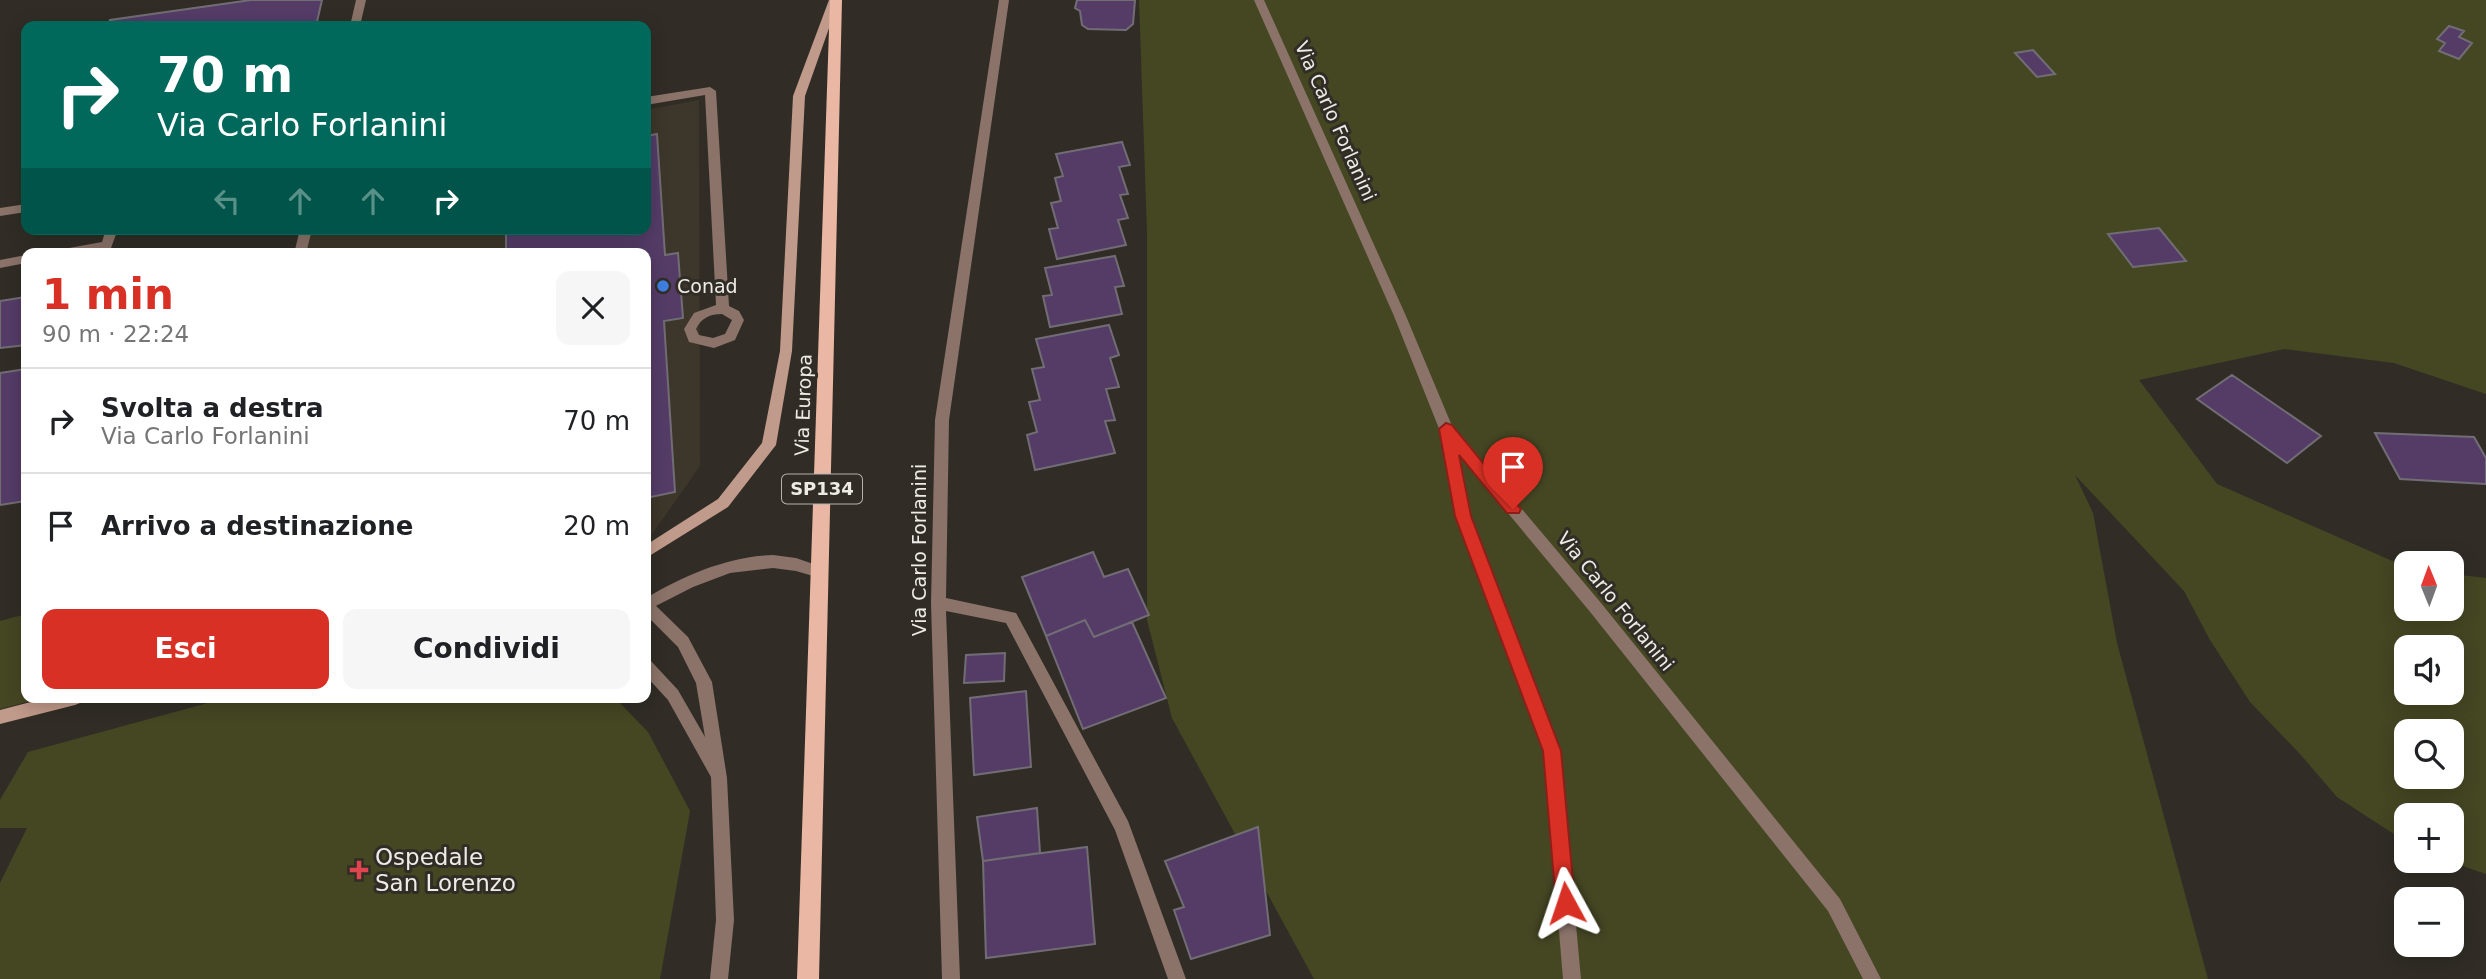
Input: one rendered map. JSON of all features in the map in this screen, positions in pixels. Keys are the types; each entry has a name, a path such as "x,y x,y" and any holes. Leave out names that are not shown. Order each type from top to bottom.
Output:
{"main road":[{"name":"Via Europa","path":"808,979 835,0"}],"street":[{"path":"356,21 362,0"},
{"path":"651,549 723,503 769,445 786,351 799,96 835,0"},
{"name":"Via Carlo Forlanini","path":"951,979 938,603 942,420 1004,0"},
{"name":"Via Carlo Forlanini","path":"1259,0 1400,316 1446,429 1605,619 1834,905 1872,979"},
{"path":"651,100 710,91 723,309"},
{"path":"0,212 21,209"},
{"path":"95,248 107,246 110,235"},
{"path":"0,264 21,260"},
{"path":"1446,429 1463,516 1552,751 1572,979"},
{"path":"651,603 701,574 744,563 792,561 820,572"},
{"path":"938,603 1011,618 1122,827 1177,979"},
{"path":"651,611 683,642 705,682 719,778 725,920 719,979"},
{"path":"651,671 673,695 719,778"},
{"path":"1,718 56,703"}],"shaded area":[{"path":"699,100 700,466 651,536 651,248 302,248 306,235 651,235 651,109"}],"green space":[{"path":"1139,0 2486,0 2486,394 2394,363 2284,349 2139,380 2217,484 2394,562 2394,621 2464,621 2464,575 2486,578 2486,874 2464,866 2464,803 2394,803 2394,834 2337,797 2250,702 2210,640 2184,591 2075,475 2093,513 2117,643 2208,979 1314,979 1172,718 1147,620 1147,232"},
{"path":"21,615 23,703 0,709 0,621"},
{"name":"Ospedale San Lorenzo","path":"208,703 620,703 648,732 690,811 660,979 0,979 0,883 27,828 0,828 0,800 28,752"}],"building":[{"path":"251,0 322,0 317,21 110,20"},
{"path":"1077,0 1135,0 1133,24 1126,30 1088,29 1082,25 1080,11 1075,8"},
{"path":"2449,26 2464,31 2459,37 2472,43 2459,59 2439,51 2445,43 2437,39"},
{"path":"2033,50 2055,74 2037,77 2015,53"},
{"name":"Conad","path":"657,134 665,255 678,253 683,318 664,321 675,492 651,497 651,248 506,248 506,235 651,235 651,135"},
{"path":"1122,142 1130,165 1119,167 1128,194 1120,195 1128,218 1118,220 1126,245 1057,259 1049,229 1058,228 1051,203 1061,201 1055,178 1063,176 1056,154"},
{"path":"2159,228 2186,261 2133,267 2108,234"},
{"path":"1115,256 1124,286 1115,287 1122,314 1050,327 1043,296 1052,295 1045,268"},
{"path":"21,298 21,346 0,348 0,301"},
{"path":"1109,325 1119,355 1110,358 1119,387 1106,389 1115,420 1105,421 1115,453 1035,470 1027,435 1037,432 1029,402 1040,400 1032,369 1044,367 1036,339"},
{"path":"21,370 21,502 0,505 0,373"},
{"path":"2232,375 2321,436 2287,463 2197,399"},
{"path":"2375,433 2474,437 2486,458 2486,484 2400,479"},
{"path":"1093,552 1104,577 1128,569 1149,615 1094,637 1085,620 1046,636 1022,577"},
{"path":"1085,620 1094,637 1132,622 1166,698 1083,729 1046,636"},
{"path":"1005,653 1004,681 964,683 966,655"},
{"path":"1026,691 1031,767 974,775 970,698"},
{"path":"1037,808 1040,853 983,861 977,817"},
{"path":"1258,827 1270,935 1191,959 1174,910 1184,907 1165,861"},
{"path":"1087,847 1095,944 986,958 983,861"}],"place":[{"name":"Conad","path":"663,286"},
{"name":"Ospedale San Lorenzo","path":"359,870"}],"route":[{"path":"1513,509 1446,429 1463,516 1552,751 1566,903"}]}
